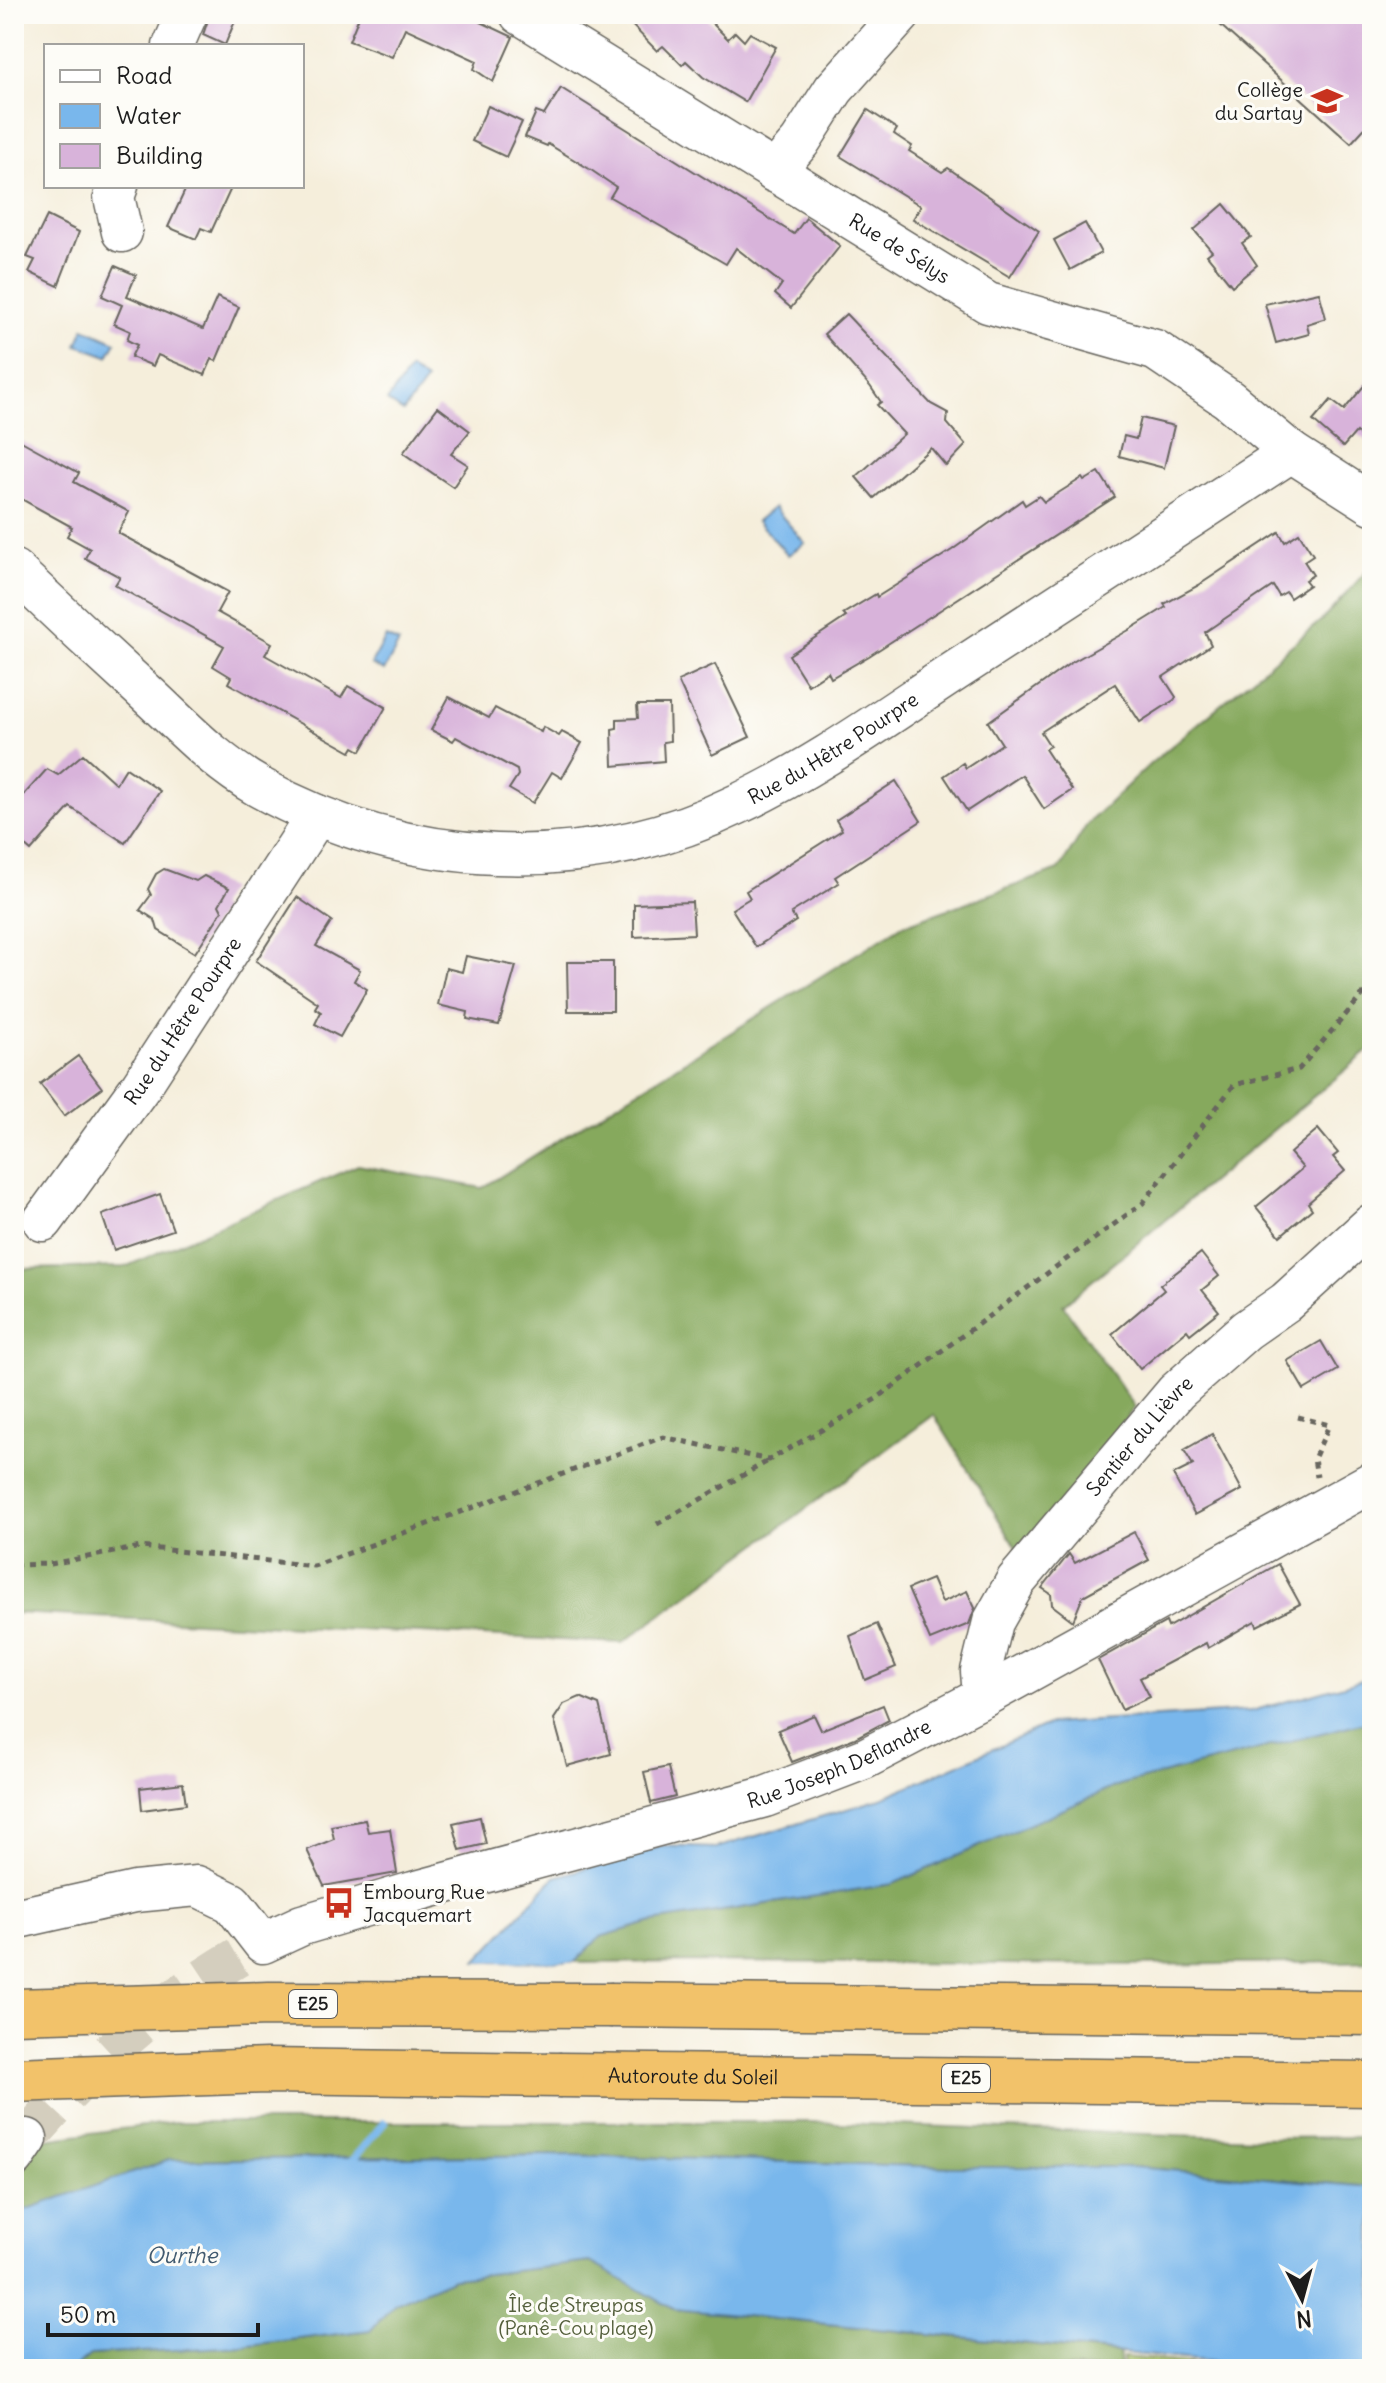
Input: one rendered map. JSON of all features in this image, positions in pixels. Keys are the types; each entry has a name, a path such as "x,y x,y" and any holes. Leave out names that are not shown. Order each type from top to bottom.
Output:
{"highway":[{"name":"E25","path":"14,2011 269,2004 1372,2013"},
{"name":"Autoroute du Soleil","path":"14,2080 267,2071 1372,2084"}],"street":[{"path":"174,44 187,14"},
{"name":"Rue de Sélys","path":"520,14 988,303 1155,350 1217,390 1291,452 1372,504"},
{"path":"774,172 800,142 834,89 901,14"},
{"path":"117,188 114,197 122,232"},
{"name":"Rue du Hêtre Pourpre","path":"14,570 209,754 258,786 317,815 388,840 456,853 535,856 616,844 682,828 784,781 1291,452"},
{"name":"Rue du Hêtre Pourpre","path":"43,1221 141,1086 317,815"},
{"name":"Sentier du Lièvre","path":"983,1697 981,1671 993,1622 1016,1581 1176,1392 1246,1330 1286,1302 1372,1224"},
{"name":"Rue Joseph Deflandre","path":"14,1919 135,1892 197,1886 232,1903 263,1943 302,1925 413,1892 765,1797 864,1759 983,1697 1372,1482"}],"path":[{"path":"657,1524 876,1399 1143,1203 1234,1085 1299,1069 1372,984"},
{"path":"1298,1417 1329,1425 1314,1459 1319,1493 1314,1513"},
{"path":"14,1565 50,1564 141,1547 314,1566 663,1437 769,1460"}],"green space":[{"path":"1372,565 1372,1048 1063,1305 1135,1407 1022,1557 934,1415 622,1643 14,1613 14,1269 125,1267 358,1165 482,1188 903,925 1059,870 1088,823 1150,764 1324,618"},
{"path":"1372,1720 1372,1961 1172,1965 574,1963 600,1937 652,1922 893,1884 1119,1785"},
{"path":"174,2122 808,2122 1259,2138 1372,2137 1372,2187 1133,2167 952,2167 566,2155 169,2160 14,2216 14,2143"},
{"name":"Île de Streupas (Panê-Cou plage)","path":"590,2262 674,2309 1119,2353 1122,2369 73,2369 90,2355 241,2346 371,2330 395,2303 454,2278"},
{"path":"1123,2357 1248,2369 1125,2369"}],"water":[{"path":"84,328 116,342 108,356 77,345"},
{"path":"410,369 426,381 403,412 387,401"},
{"path":"774,507 805,543 788,555 757,521"},
{"path":"386,637 399,643 384,671 371,664"},
{"path":"1372,1677 1372,1720 1119,1785 893,1884 652,1922 600,1937 574,1963 475,1962 555,1877 663,1846 716,1848 877,1800 1050,1724 1252,1711"},
{"name":"Ourthe","path":"566,2155 952,2167 1133,2167 1372,2187 1372,2369 1287,2369 674,2309 590,2262 454,2278 395,2303 371,2330 241,2346 90,2355 73,2369 14,2369 14,2222 22,2211 169,2160"}],"pier":[{"path":"471,1962 580,1963 574,1967 475,1966"}],"building":[{"path":"210,14 238,14 225,44 203,35"},
{"path":"360,14 464,14 513,37 493,82 474,69 477,61 405,28 392,57 349,41"},
{"path":"621,14 703,14 728,39 735,32 744,41 750,33 776,47 745,102 703,77 686,61 682,65 663,46 657,51"},
{"name":"Collège du Sartay","path":"1208,14 1372,14 1372,120 1351,143"},
{"path":"561,88 794,234 806,218 840,246 791,308 775,294 782,284 736,248 726,264 610,197 616,187 591,170 548,144 525,137 536,112 544,115"},
{"path":"488,106 522,122 506,157 472,141"},
{"path":"868,110 897,129 894,134 912,146 909,151 942,172 948,168 1039,231 1010,277 913,219 921,206 840,156"},
{"path":"186,188 231,188 211,232 201,228 196,239 168,227"},
{"path":"1224,204 1251,237 1242,243 1257,265 1232,286 1207,255 1212,251 1194,230"},
{"path":"47,216 79,232 58,286 29,272 35,260 27,257"},
{"path":"1085,223 1101,253 1070,270 1054,240"},
{"path":"115,266 136,275 127,296 203,329 217,297 239,307 216,361 212,359 205,375 158,355 153,366 131,357 137,345 127,340 130,331 114,324 122,305 102,296"},
{"path":"1319,292 1326,318 1307,324 1309,334 1276,343 1265,304"},
{"path":"846,314 931,404 948,413 947,423 966,445 946,466 931,448 874,498 856,477 904,434 877,405 881,402 870,386 824,334"},
{"path":"1372,376 1372,446 1356,432 1343,447 1313,421 1331,400 1344,410"},
{"path":"438,407 470,431 451,454 468,465 453,487 403,453"},
{"path":"1141,418 1174,426 1164,468 1119,456 1124,436 1136,439"},
{"path":"14,437 79,473 74,482 129,512 118,533 228,592 217,612 272,643 265,655 341,698 348,686 386,707 361,751 354,747 351,752 228,683 231,677 213,666 224,646 115,585 120,577 85,558 90,549 67,536 72,527 14,495"},
{"path":"1099,472 1115,497 869,656 831,678 828,672 808,685 789,655 846,617 843,614 876,594 877,597 952,550 1022,500 1025,505 1039,496 1044,502 1082,478 1084,481"},
{"path":"1279,532 1285,542 1299,533 1313,555 1304,561 1313,575 1305,580 1309,585 1290,598 1286,592 1279,596 1273,586 1205,632 1211,645 1163,677 1176,697 1174,700 1140,722 1115,684 1041,732 1050,746 1045,749 1072,790 1044,809 1022,775 967,811 944,776 963,763 966,768 1002,744 988,722 1069,664 1166,607 1164,604 1199,585"},
{"path":"715,664 750,737 712,755 678,681"},
{"path":"449,697 489,718 495,708 541,732 543,727 559,736 562,732 582,743 562,778 552,772 533,803 509,789 518,775 517,770 456,737 453,741 431,730"},
{"path":"637,705 669,705 670,741 663,742 664,761 613,766 612,729 617,728 617,719 638,718"},
{"path":"83,754 116,784 126,768 160,791 125,843 70,807 31,851 14,836 14,806 47,769 58,775"},
{"path":"896,781 921,821 835,877 839,883 791,913 796,921 756,947 732,909 750,898 746,891 842,830 836,820"},
{"path":"164,869 196,881 204,876 229,888 219,905 222,911 195,953 158,930 155,920 140,910 151,895 148,889 156,874"},
{"path":"297,897 332,921 316,946 360,970 354,981 367,989 340,1037 315,1024 321,1012 315,1008 318,1003 256,961"},
{"path":"692,902 694,934 634,937 634,904"},
{"path":"466,956 516,966 499,1025 467,1019 468,1012 438,1005 446,968 462,972"},
{"path":"567,962 613,962 613,1011 568,1011"},
{"path":"78,1056 102,1088 64,1116 40,1084"},
{"path":"1318,1129 1338,1153 1333,1157 1345,1171 1308,1203 1312,1209 1280,1236 1256,1207 1303,1168 1290,1153"},
{"path":"160,1194 173,1230 114,1250 102,1215"},
{"path":"1201,1253 1219,1276 1202,1290 1219,1311 1190,1334 1187,1330 1140,1369 1112,1334 1164,1290 1160,1285"},
{"path":"1321,1341 1338,1370 1304,1390 1287,1361"},
{"path":"1212,1434 1242,1490 1195,1515 1173,1475 1193,1465 1184,1450"},
{"path":"1134,1532 1149,1560 1083,1596 1073,1621 1052,1605 1051,1594 1042,1588 1069,1554 1075,1563"},
{"path":"1278,1564 1300,1604 1257,1626 1255,1621 1208,1648 1206,1643 1140,1678 1150,1697 1122,1710 1098,1660 1166,1622 1168,1627"},
{"path":"932,1579 942,1602 967,1591 975,1608 969,1624 930,1640 908,1589"},
{"path":"877,1624 896,1667 865,1680 850,1636"},
{"path":"580,1697 599,1705 611,1754 567,1766 554,1719 564,1704"},
{"path":"883,1705 889,1720 855,1738 792,1762 778,1730 814,1715 821,1730"},
{"path":"668,1767 675,1797 651,1803 644,1772"},
{"path":"183,1783 186,1804 142,1810 140,1788"},
{"path":"480,1817 486,1844 460,1850 453,1823"},
{"path":"365,1820 368,1832 390,1829 397,1873 324,1886 307,1850 334,1839 331,1826"}],"waterway":[{"path":"348,2165 384,2123"}],"tunnel":[{"path":"27,2139 79,2082 136,2030 196,1983 263,1943"}],"place":[{"name":"Collège du Sartay","path":"1327,101"},
{"name":"Embourg Rue Jacquemart","path":"339,1903"}]}
